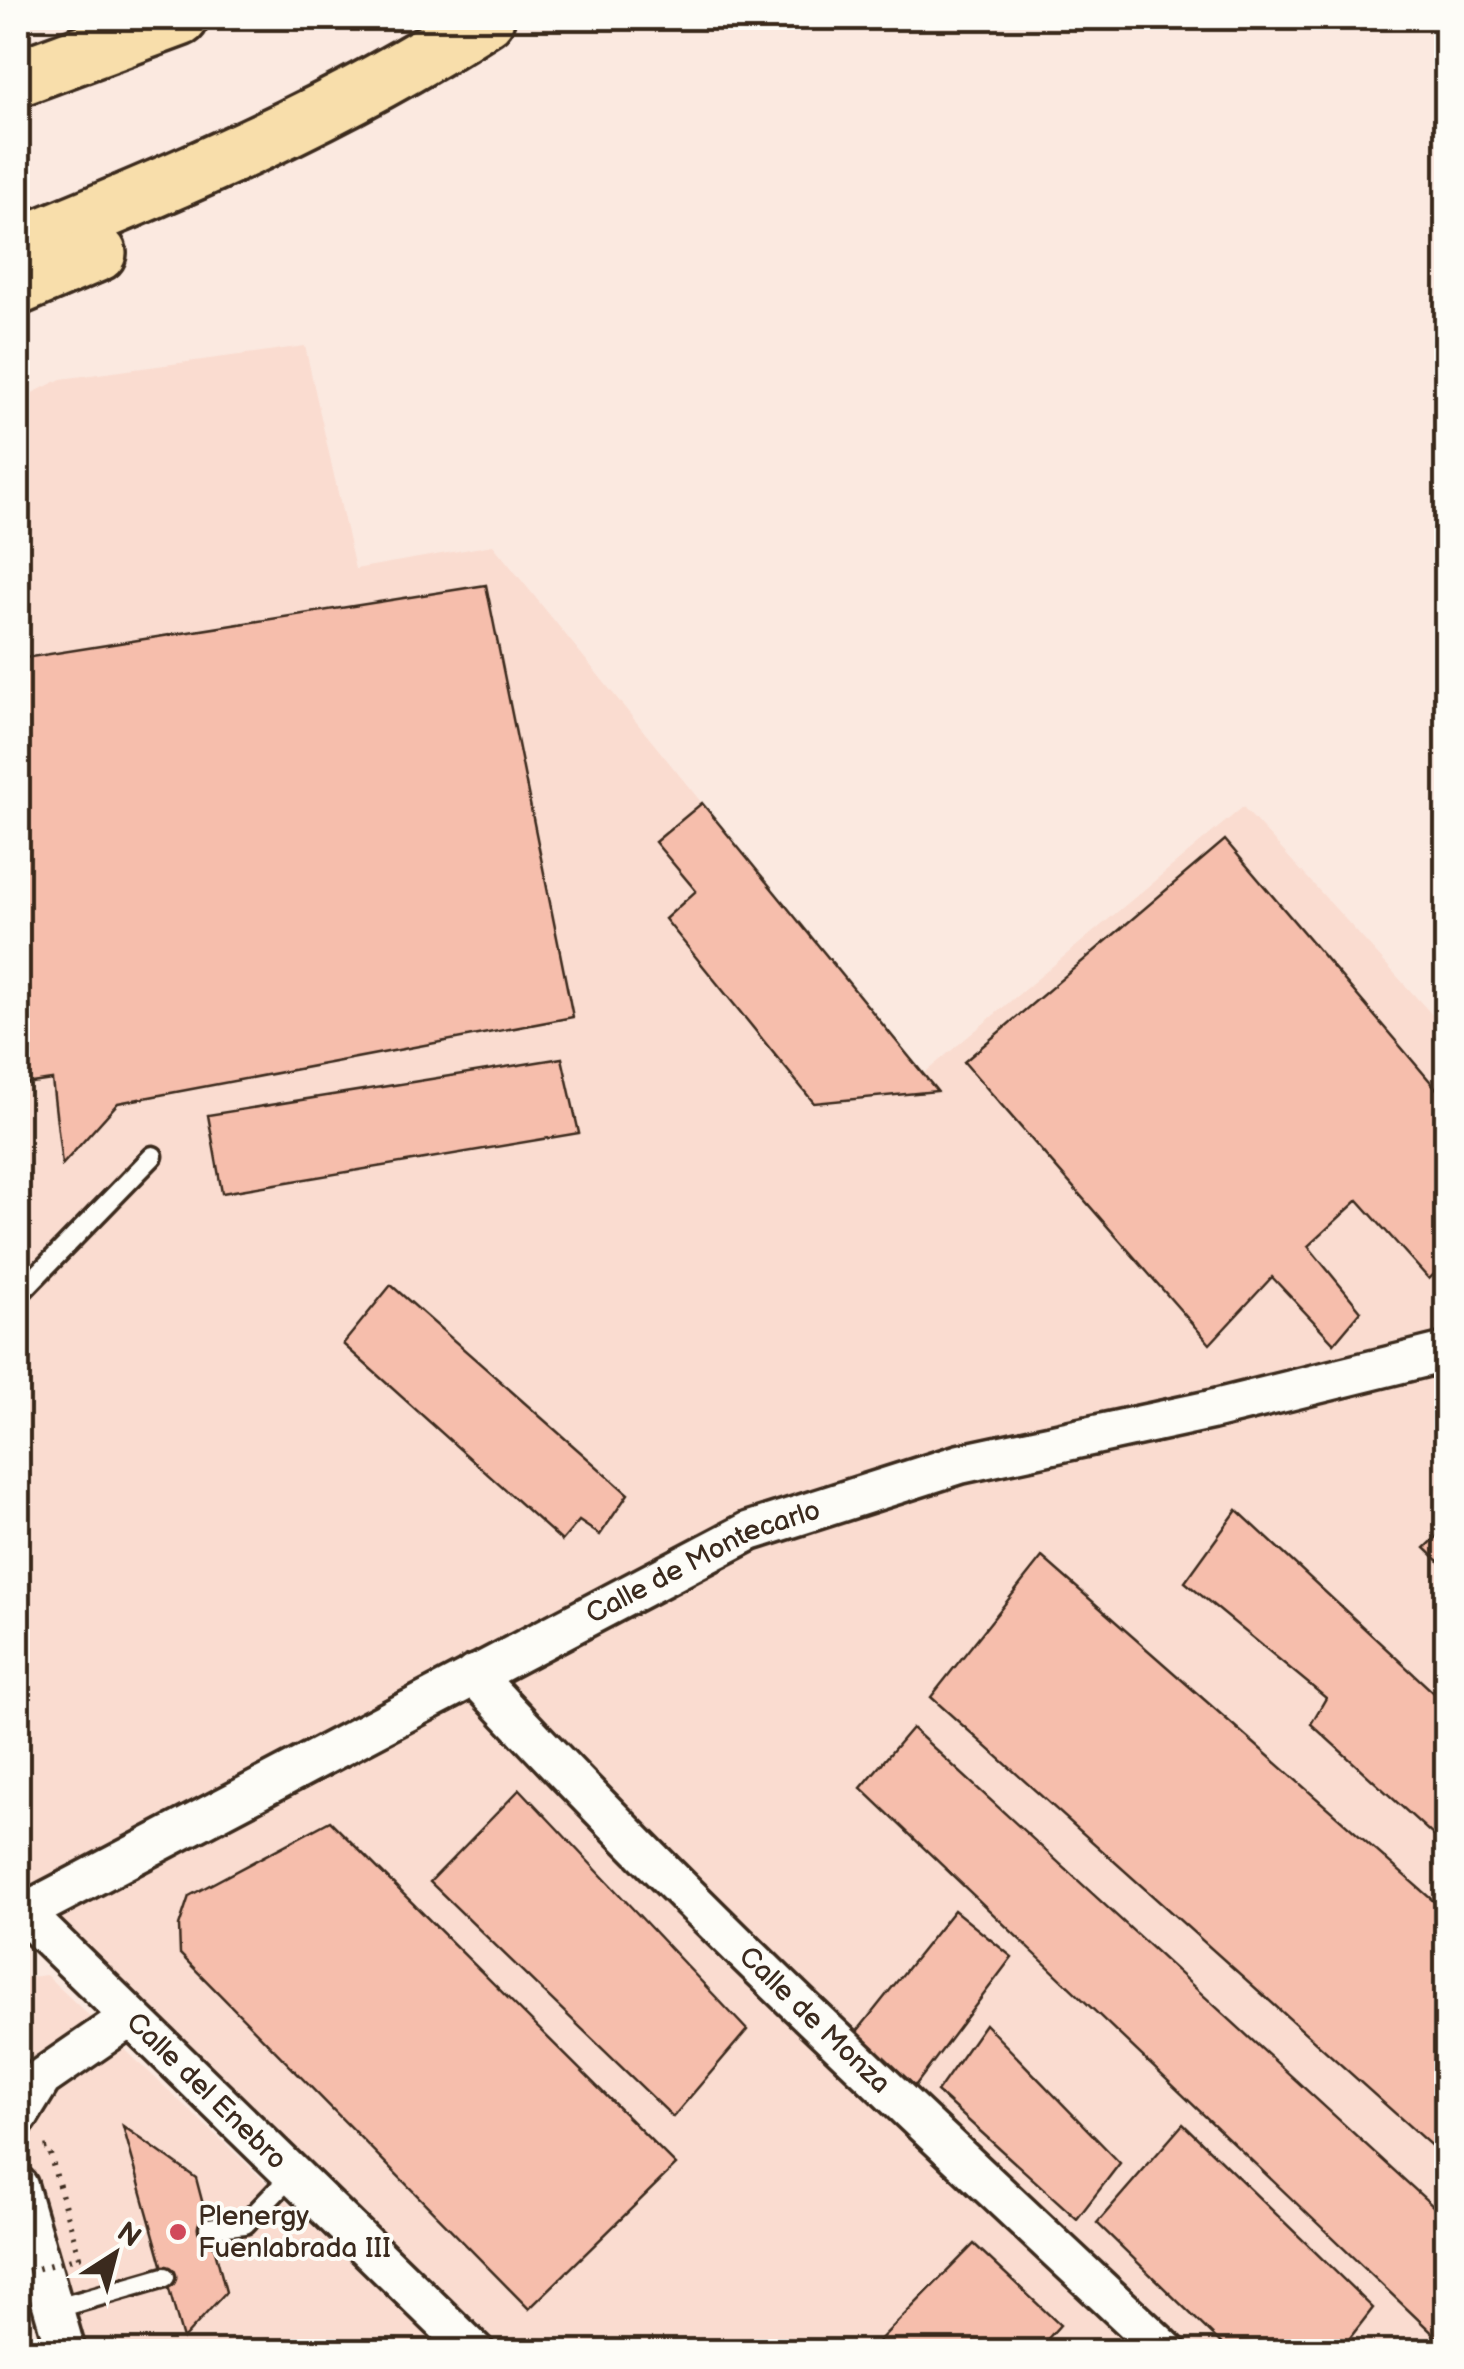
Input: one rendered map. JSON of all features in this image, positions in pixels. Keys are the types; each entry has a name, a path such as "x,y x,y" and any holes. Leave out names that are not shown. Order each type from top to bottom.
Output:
{"highway":[{"path":"18,78 180,18"},
{"path":"18,246 139,198 342,104 486,18"},
{"path":"18,287 250,185 342,104"}],"street":[{"name":"Calle de Montecarlo","path":"21,1915 750,1531 960,1464 1211,1410 1446,1352"},
{"name":"Calle de Monza","path":"474,1674 627,1836 1167,2352"},
{"name":"Calle del Enebro","path":"21,1915 476,2352"},
{"path":"27,2133 42,2078 128,2018"},
{"path":"18,2186 66,2352"}],"lane":[{"path":"18,1295 153,1156"},
{"path":"209,2228 246,2224 292,2174"},
{"path":"54,2309 165,2277"}],"path":[{"path":"18,2274 79,2257 48,2147 27,2133"}],"shaded area":[{"path":"305,346 355,569 493,545 922,1075 1243,807 1446,1030 1446,2351 507,2351 18,1904 18,400 61,379"},
{"path":"46,1975 445,2351 56,2351 18,2217 18,1979"}],"building":[{"path":"486,585 573,1017 118,1103 62,1165 52,1080 18,1085 18,659"},
{"path":"702,803 937,1091 814,1103 665,919 696,891 655,842"},
{"path":"1225,840 1446,1100 1446,1263 1429,1279 1358,1200 1308,1246 1361,1311 1334,1343 1272,1277 1210,1344 964,1062"},
{"path":"562,1058 579,1133 222,1193 208,1115"},
{"path":"391,1285 628,1494 600,1535 579,1521 562,1541 343,1344"},
{"path":"1237,1510 1446,1704 1446,1847 1311,1724 1326,1698 1185,1582"},
{"path":"1446,1528 1446,1568 1425,1548"},
{"path":"1042,1557 1446,1912 1446,2159 931,1697"},
{"path":"912,1728 1446,2218 1446,2346 861,1788"},
{"path":"520,1789 747,2030 673,2117 430,1882"},
{"path":"330,1821 676,2165 529,2309 180,1954 179,1926 189,1896"},
{"path":"954,1910 1012,1957 915,2086 855,2034"},
{"path":"985,2024 1120,2163 1077,2219 937,2092"},
{"path":"1183,2124 1373,2308 1339,2352 1230,2352 1097,2223"},
{"path":"123,2126 196,2178 226,2292 183,2339"},
{"path":"974,2244 1060,2325 1036,2352 868,2352"}],"place":[{"name":"Plenergy Fuenlabrada III","path":"178,2232"}]}
